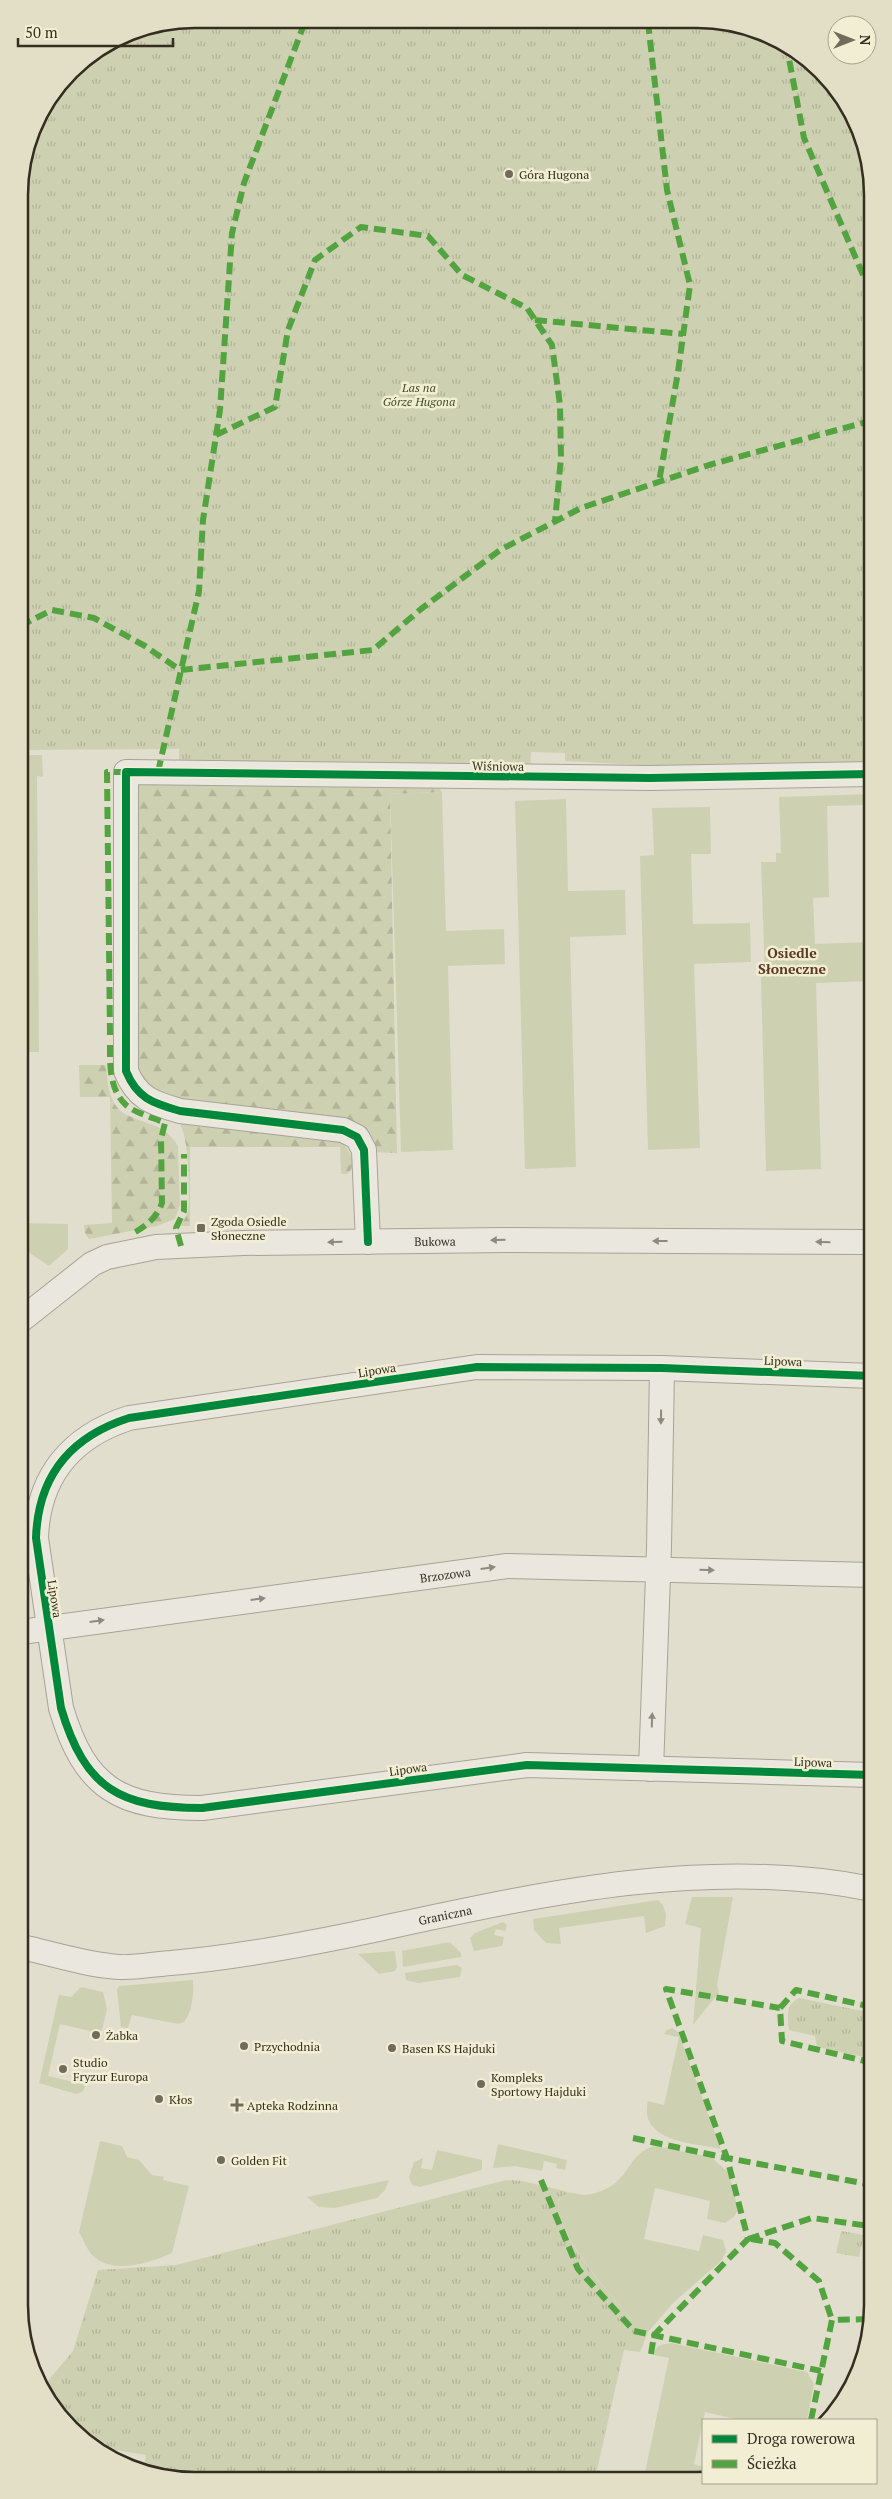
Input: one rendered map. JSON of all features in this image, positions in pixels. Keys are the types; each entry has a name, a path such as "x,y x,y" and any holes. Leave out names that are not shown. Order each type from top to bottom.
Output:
{"street":[{"name":"Wiśniowa","path":"368,1242 364,1150 357,1137 343,1130 180,1111 160,1105 142,1096 132,1086 126,1071 126,772 630,778 865,774"},
{"name":"Bukowa","path":"28,1314 92,1264 107,1257 133,1251 196,1245 567,1240 865,1242"},
{"name":"Lipowa","path":"864,1376 662,1368 477,1366 129,1418 117,1422 76,1447 54,1472 41,1496 37,1516 36,1538 61,1708 68,1730 88,1769 115,1792 130,1800 167,1808 202,1808 527,1765 864,1775"},
{"path":"651,1769 662,1368"},
{"name":"Brzozowa","path":"28,1631 507,1566 658,1568 864,1575"},
{"name":"Graniczna","path":"28,1948 122,1967 218,1959 312,1943 519,1901 677,1878 773,1877 824,1881 864,1888"}],"green space":[{"name":"Las na Górze Hugona","path":"195,28 719,29 761,40 799,62 830,93 847,121 856,141 863,173 865,195 865,763 657,766 565,761 565,753 531,752 530,772 179,763 179,749 28,750 28,184 33,152 40,131 62,93 93,62 121,45 141,36 162,31"},
{"path":"28,755 42,755 43,777 37,776 39,1052 28,1052"},
{"path":"138,779 436,783 442,792 390,794 397,1153 371,1152 369,1139 181,1106 137,1083"},
{"path":"442,792 446,931 504,929 505,964 448,966 453,1150 401,1152 390,794"},
{"path":"865,794 865,821 864,805 827,806 829,897 813,898 815,944 865,942 865,981 816,983 821,1169 766,1171 761,977 765,976 761,862 776,862 776,853 781,853 779,797"},
{"path":"566,799 568,891 625,890 626,935 570,937 576,1167 525,1169 515,801"},
{"path":"710,807 711,854 691,854 693,924 750,923 751,962 694,964 700,1148 648,1150 640,856 654,855 652,808"},
{"path":"79,1065 106,1065 110,1094 120,1110 136,1119 154,1125 171,1136 178,1146 180,1205 175,1219 157,1226 89,1239 85,1233 84,1225 112,1223 110,1097 80,1097"},
{"path":"184,1122 338,1139 351,1155 351,1170 347,1174 341,1174 340,1147 190,1147 190,1226 181,1226 189,1203 187,1153 180,1125"},
{"path":"28,1223 68,1224 68,1249 49,1266 28,1252"},
{"path":"692,1897 733,1897 717,1985 719,1992 693,2025 701,1928 685,1924"},
{"path":"658,1900 663,1905 666,1914 665,1926 646,1933 644,1916 559,1928 561,1944 546,1943 534,1930 533,1919"},
{"path":"503,1922 507,1925 505,1931 496,1929 494,1935 504,1937 502,1946 474,1951 470,1938 475,1933"},
{"path":"450,1942 461,1953 461,1957 403,1967 402,1951"},
{"path":"395,1951 397,1967 395,1971 379,1974 358,1954"},
{"path":"456,1965 462,1968 460,1977 418,1983 406,1980 405,1973"},
{"path":"193,1980 192,2003 184,2022 178,2024 132,2015 128,2028 121,2027 117,1989 119,1986"},
{"path":"81,1987 103,1992 107,2009 102,2030 98,2033 60,2024 48,2076 86,2085 82,2092 76,2094 39,2083 59,1995 71,1997"},
{"path":"799,1998 864,2011 864,2057 817,2047 815,2036 789,2030 788,2011"},
{"path":"672,2028 678,2032 721,2149 670,2138 659,2133 651,2125 647,2115 648,2101 664,2105 679,2037 664,2034"},
{"path":"100,2141 122,2146 127,2157 139,2160 152,2175 164,2177 163,2180 189,2186 172,2253 143,2263 121,2266 102,2262 89,2251 79,2232"},
{"path":"498,2144 567,2160 565,2170 556,2168 557,2164 544,2161 542,2171 515,2166 493,2168"},
{"path":"655,2146 711,2157 729,2173 738,2210 734,2217 725,2223 707,2219 710,2201 655,2188 644,2239 699,2251 703,2235 723,2240 726,2251 722,2260 673,2303 648,2332 638,2327 585,2262 561,2221 558,2205 566,2193 586,2195 608,2188 621,2178 640,2153"},
{"path":"437,2150 482,2160 482,2170 420,2187 412,2185 409,2177 414,2162 423,2158 421,2168 432,2170"},
{"path":"389,2180 385,2190 377,2198 335,2208 319,2207 307,2197"},
{"path":"506,2180 523,2181 568,2192 559,2199 559,2213 575,2247 601,2284 638,2327 648,2332 640,2352 624,2350 597,2470 607,2472 195,2472 152,2466 144,2463 146,2455 112,2450 93,2437 77,2422 62,2406 47,2382 73,2351 98,2270 176,2265"},
{"path":"841,2231 864,2235 859,2257 836,2253"},
{"path":"671,2343 807,2372 814,2384 807,2419 736,2419 705,2412 694,2464 702,2467 702,2472 645,2472 669,2358 654,2355 656,2349"}],"marked path":[{"path":"158,772 199,591 203,520 220,410 232,233 244,183 303,28"},
{"path":"649,28 667,190 690,285 678,372 659,482"},
{"path":"788,55 804,138 865,279"},
{"path":"216,435 275,407 288,330 315,260 361,227 428,236 462,275 527,308 552,345 560,405 561,458 555,521"},
{"path":"535,320 683,334"},
{"path":"28,622 52,610 94,618 145,646 180,670 373,650 421,609 500,550 581,508 709,465 865,422"},
{"path":"110,1035 107,772 131,772"},
{"path":"110,1045 113,1084 120,1099 134,1110 165,1123 161,1139 162,1203 157,1214 130,1235"},
{"path":"181,1246 176,1228 184,1211 184,1154"},
{"path":"651,2354 654,2335 748,2239 727,2158 666,1989 780,2008"},
{"path":"864,2005 796,1990 780,2008 782,2041 864,2061"},
{"path":"633,2138 727,2158 864,2183"},
{"path":"541,2180 578,2269 634,2331 821,2371"},
{"path":"748,2239 812,2218 864,2225"},
{"path":"751,2239 775,2243 819,2281 832,2320"},
{"path":"811,2419 832,2320 863,2319"}],"cycle path":[{"path":"368,1242 364,1150 357,1137 343,1130 180,1111 147,1098 135,1088 130,1080 126,1071 126,772 650,778 865,774"},
{"path":"864,1376 662,1368 477,1367 129,1418 108,1426 90,1436 74,1448 61,1462 43,1496 38,1516 36,1538 61,1708 71,1736 82,1758 95,1775 110,1788 128,1798 149,1804 202,1808 527,1765 864,1775"}],"place":[{"name":"Góra Hugona","path":"509,174"},
{"name":"Zgoda Osiedle Słoneczne","path":"201,1228"},
{"name":"Żabka","path":"96,2035"},
{"name":"Przychodnia","path":"244,2046"},
{"name":"Basen KS Hajduki","path":"392,2048"},
{"name":"Studio Fryzur Europa","path":"63,2069"},
{"name":"Kompleks Sportowy Hajduki","path":"481,2084"},
{"name":"Kłos","path":"159,2099"},
{"name":"Apteka Rodzinna","path":"237,2105"},
{"name":"Golden Fit","path":"221,2160"}],"district":[{"name":"Osiedle Słoneczne","path":"792,960"}]}
